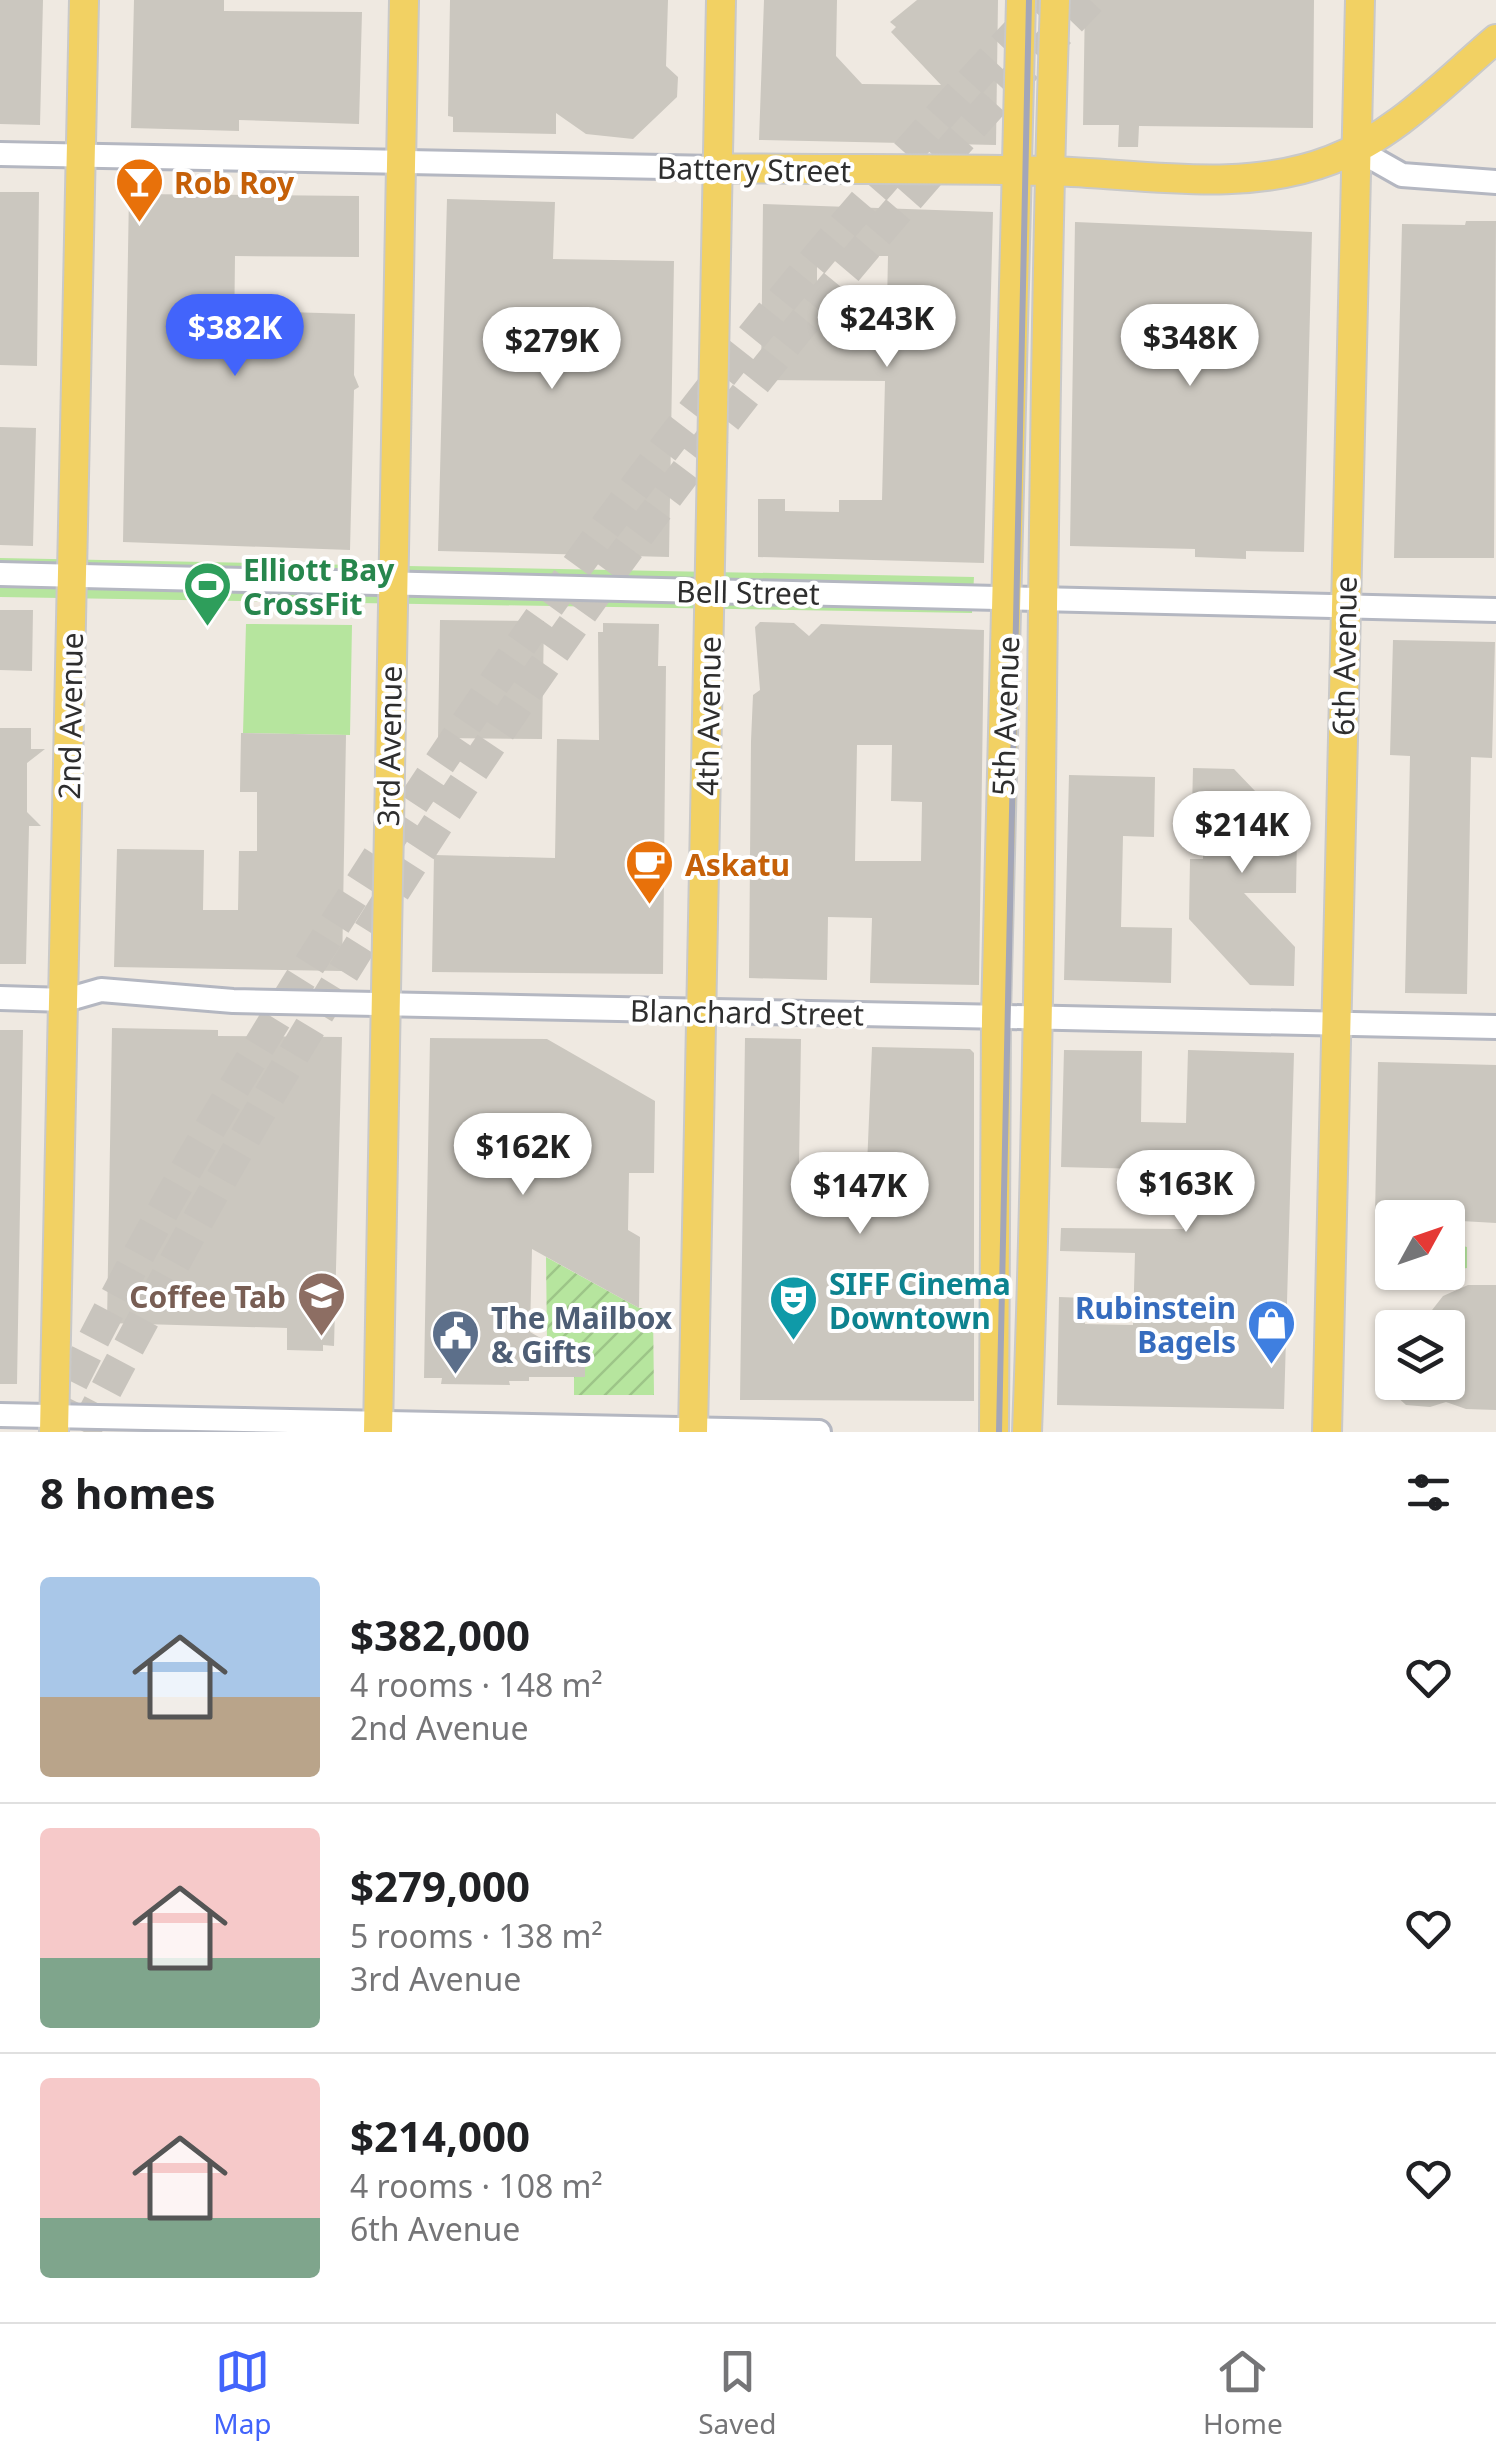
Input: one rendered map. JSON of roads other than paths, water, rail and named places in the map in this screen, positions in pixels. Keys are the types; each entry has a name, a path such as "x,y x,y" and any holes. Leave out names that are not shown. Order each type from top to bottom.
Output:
{"main road":[{"name":"2nd Avenue","path":"54,1424 66,1000 84,0"},
{"name":"3rd Avenue","path":"378,1427 404,0"},
{"name":"4th Avenue","path":"693,1431 721,0"},
{"name":"5th Avenue","path":"994,1432 996,1017 1020,171 1021,0"},
{"name":"5th Avenue","path":"1027,1432 1038,1018 1040,598 1056,0"},
{"name":"6th Avenue","path":"1327,1432 1360,0"},
{"name":"Battery Street","path":"717,168 1050,171 1257,178 1313,167 1356,149 1397,123 1496,39"}],"street":[{"path":"1356,149 1402,175 1496,182"},
{"name":"Battery Street","path":"0,154 717,168"},
{"name":"Bell Street","path":"0,574 1496,610"},
{"name":"Blanchard Street","path":"0,998 66,1000 101,990 233,1000 1496,1028"},
{"path":"0,1415 54,1424 820,1432"}],"tunnel":[{"path":"51,1425 118,1292 228,1097 346,907 504,668 674,436 763,323 855,212 1048,0"},
{"path":"84,1432 187,1239 297,1049 413,862 535,679 664,501 799,328 941,161 1090,0"}],"railway":[{"path":"999,1432 1029,0"}],"place":[{"name":"Rob Roy","path":"139,224"},
{"name":"Elliott Bay CrossFit","path":"208,628"},
{"name":"Askatu","path":"650,906"},
{"name":"Coffee Tab","path":"321,1338"},
{"name":"SIFF Cinema Downtown","path":"794,1342"},
{"name":"Rubinstein Bagels","path":"1271,1366"},
{"name":"The Mailbox & Gifts","path":"456,1376"}]}
